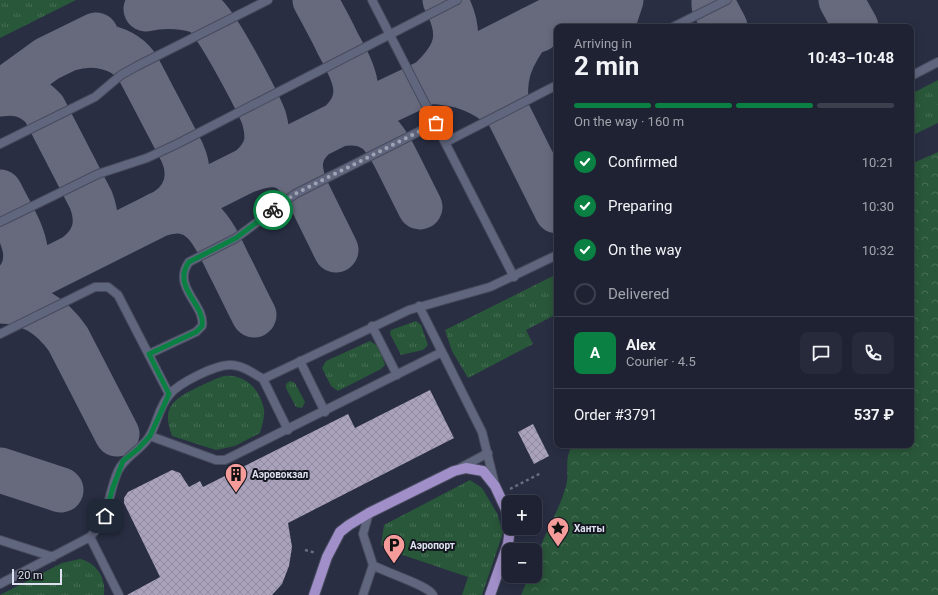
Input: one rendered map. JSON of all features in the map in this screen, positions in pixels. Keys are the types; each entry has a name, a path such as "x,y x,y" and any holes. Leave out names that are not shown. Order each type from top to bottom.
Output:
{"main road":[{"path":"314,595 327,557 340,532 369,513 454,471 466,468 483,471 495,486 502,501"},
{"path":"490,595 508,544 509,535"}],"lane":[{"path":"0,144 95,97 121,75 137,66 268,0"},
{"path":"372,0 514,277"},
{"path":"0,222 98,174 161,152 390,36 457,0"},
{"path":"679,24 727,0"},
{"path":"914,74 938,62"},
{"path":"446,142 554,87"},
{"path":"149,354 196,332 202,326 202,318 184,280 184,273 189,262 236,238 295,194 436,123"},
{"path":"263,379 372,326 419,306 490,287 514,277 554,257"},
{"path":"0,334 95,287 102,286 113,290 118,295 169,394"},
{"path":"419,306 482,432 495,486"},
{"path":"372,326 397,375"},
{"path":"150,436 216,460 225,460 325,412 442,352"},
{"path":"300,361 325,412"},
{"path":"0,584 90,537 99,527 105,516 113,487 123,461 138,449 150,436 169,394 184,383 223,366 230,365 244,369 263,379 288,430"},
{"path":"454,471 488,453"},
{"path":"362,595 373,565 363,534 369,513"},
{"path":"90,537 119,595"},
{"path":"0,540 53,557"},
{"path":"373,565 385,572 428,588 433,595"}],"green space":[{"path":"0,0 76,0 0,38"},
{"path":"938,80 938,123 914,135 914,92"},
{"path":"938,152 938,595 521,595 526,583 542,583 542,545 558,509 566,486 567,460 571,448 914,448 914,163"},
{"path":"554,276 554,316 526,330 533,344 468,378 452,351 445,330"},
{"path":"416,321 421,325 428,345 423,350 401,355 390,334 391,330"},
{"path":"370,341 379,347 385,365 381,369 338,391 331,386 322,368 326,361"},
{"path":"224,376 232,376 245,380 259,395 264,409 260,433 235,446 216,450 172,436 168,419 171,406 175,401 187,392"},
{"path":"290,381 295,383 305,402 302,408 296,407 286,388 286,384"},
{"path":"470,480 482,488 497,513 502,535 482,595 462,595 468,577 388,550 381,545 384,525"},
{"path":"80,559 91,564 99,572 102,577 104,595 0,595 62,563"}],"building":[{"name":"Аэровокзал","path":"430,390 454,438 288,523 292,547 289,566 282,584 272,595 127,595 160,577 124,503 124,498 128,492 172,470 180,473 189,487 200,481 203,487 348,414 355,428"},
{"path":"533,424 549,456 534,464 518,432"}],"taxiway":[{"path":"0,294 339,124 348,114 353,105 356,95 355,85 349,65 315,0"},
{"path":"429,81 446,62 455,44 456,34 454,24 451,12 445,0"},
{"path":"339,124 417,87 589,0"},
{"path":"613,24 621,0"},
{"path":"714,0 714,6 723,24"},
{"path":"841,0 854,24"},
{"path":"146,9 160,7 193,9 205,15 211,21 246,81 264,118 267,131 265,148 255,164 248,170"},
{"path":"429,81 441,82 471,89 480,93 507,111 506,87 509,67 518,49 531,29 538,30"},
{"path":"0,93 47,59 96,35"},
{"path":"68,49 87,46 107,47 125,55 138,68 182,152 187,168 184,191 180,198 167,210"},
{"path":"0,94 19,94 30,98 44,109 91,200 95,216 94,232 87,245 74,257"},
{"path":"507,111 554,205"},
{"path":"339,124 362,124 370,127 383,138 394,155 420,207"},
{"path":"248,170 267,165 282,166 294,174 306,189 301,174 301,161 304,149 314,137"},
{"path":"306,189 336,250"},
{"path":"0,192 20,231 26,257 23,269 17,281 4,292"},
{"path":"157,215 171,211 184,212 194,215 203,221 216,240 254,315"},
{"path":"0,301 30,307 39,311 55,323 68,339 117,434"},
{"path":"0,470 61,490"}],"way so far":[{"path":"273,210 295,194 436,123"}],"place":[{"name":"Аэровокзал","path":"236,494"},
{"name":"Ханты","path":"558,548"},
{"name":"Аэропорт","path":"394,564"}],"route":[{"path":"105,516 113,487 123,461 138,449 150,436 169,394 149,354 196,332 200,329 203,323 184,280 185,267 189,262 236,238 273,210"}]}
